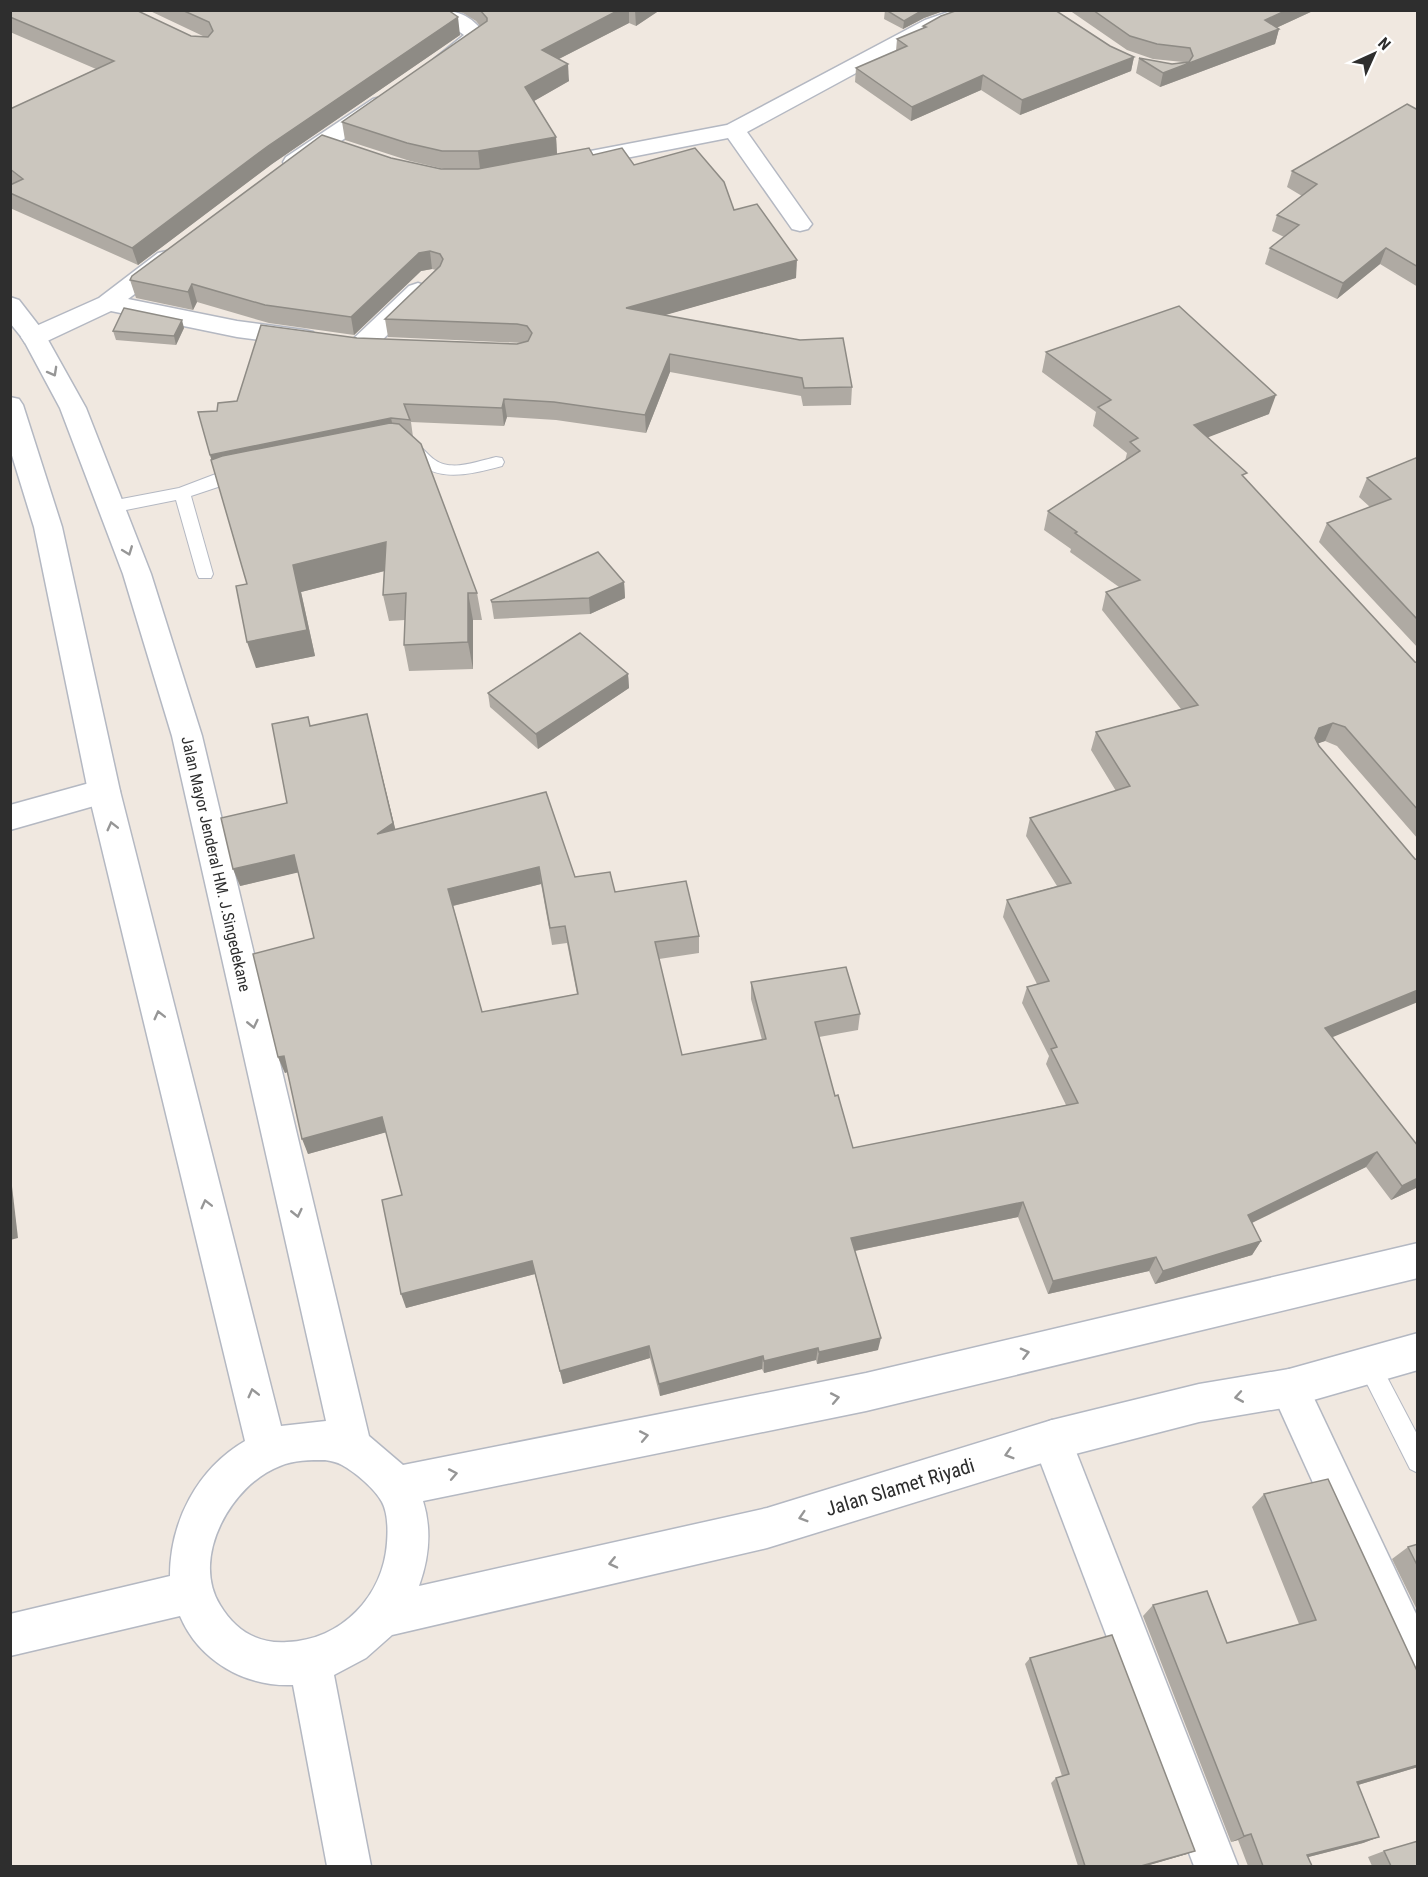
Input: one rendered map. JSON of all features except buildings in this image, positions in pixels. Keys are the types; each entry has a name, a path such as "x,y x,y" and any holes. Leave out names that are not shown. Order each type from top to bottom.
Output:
{"main road":[{"path":"431,69 476,37 469,27 439,10"},
{"path":"557,164 734,130 932,24 977,10"},
{"path":"272,178 395,94"},
{"path":"734,130 800,224"},
{"path":"324,143 346,151"},
{"path":"34,337 108,303 181,248"},
{"path":"342,343 432,278"},
{"path":"108,303 237,329 342,343 395,347"},
{"name":"Jalan Mayor Jenderal HM. J.Singedekane","path":"10,305 34,337 73,408 137,574 187,736 352,1448"},
{"path":"10,405 14,411 48,527 104,791 267,1450"},
{"path":"10,818 104,791"},
{"path":"396,1486 866,1392 1418,1260"},
{"name":"Jalan Slamet Riyadi","path":"381,1616 767,1528 1053,1440 1199,1404 1289,1388 1418,1351"},
{"path":"1289,1388 1418,1666"},
{"path":"326,1440 352,1448 396,1486 407,1516 408,1550 399,1584 381,1616 349,1646 310,1662 287,1665 265,1663 226,1646 199,1612 192,1592 190,1550 204,1508 231,1473 267,1450 296,1441 326,1440"},
{"path":"1053,1440 1216,1866"},
{"path":"10,1635 192,1592"},
{"path":"310,1662 349,1866"}],"lane":[{"path":"395,443 409,444 428,465 444,472 496,462"},
{"path":"111,507 182,493 227,476 261,470"},
{"path":"182,493 206,574"},
{"path":"1369,1366 1418,1461"}]}
